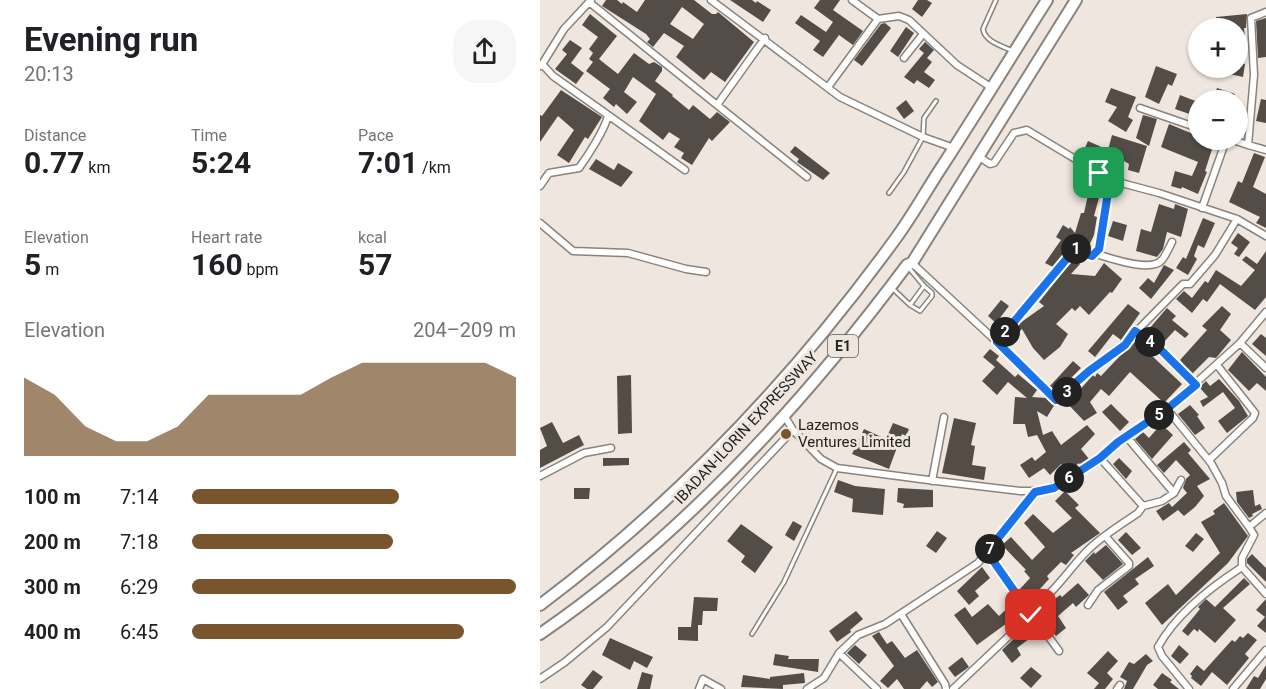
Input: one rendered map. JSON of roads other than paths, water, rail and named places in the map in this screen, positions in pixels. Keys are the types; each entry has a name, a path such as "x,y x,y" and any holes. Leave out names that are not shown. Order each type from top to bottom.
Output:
{"highway":[{"name":"IBADAN-ILORIN EXPRESSWAY","path":"540,604 641,523 752,414 880,260 1047,0"},
{"name":"IBADAN-ILORIN EXPRESSWAY","path":"540,634 654,544 704,498 784,415 910,264 1076,0"}],"street":[{"path":"711,0 765,38 840,97 954,148"},
{"path":"852,0 863,3 878,19 904,18 957,65 992,88"},
{"path":"685,170 541,66 564,29 590,1 807,177"},
{"path":"1266,12 1251,18 1253,96 1248,145 1266,150"},
{"path":"828,87 878,19"},
{"path":"904,58 923,34"},
{"path":"717,105 765,38"},
{"path":"1140,108 1188,125"},
{"path":"540,186 549,173 579,168 590,153 608,115"},
{"path":"978,156 994,164 1014,134 1027,130 1110,180 1159,193 1237,219 1266,236"},
{"path":"1202,208 1222,150"},
{"path":"1096,254 1099,249 1110,180"},
{"path":"910,264 997,342 1056,400 1089,371 1125,345 1135,331 1183,284 1190,284 1200,275 1237,219"},
{"path":"540,224 573,251 628,253 686,269 706,272"},
{"path":"997,342 1074,250 1128,263 1156,264 1162,261 1172,242"},
{"path":"784,415 793,430 820,459 837,468 1035,492 1054,488 1100,458 1196,385 1240,343 1266,312"},
{"path":"1135,331 1157,346 1196,385"},
{"path":"1240,343 1266,368"},
{"path":"1209,460 1249,422 1255,413 1217,365"},
{"path":"1167,409 1209,460 1222,483 1226,496 1254,534 1242,558 1242,567 1266,594"},
{"path":"932,481 944,417"},
{"path":"540,679 565,662 607,627 793,430"},
{"path":"1126,436 1174,493"},
{"path":"540,476 584,453 611,448"},
{"path":"1100,458 1143,506"},
{"path":"952,689 1062,579 1089,548 1138,513 1143,506 1162,501 1174,493 1180,480"},
{"path":"807,689 824,678 839,653 858,635 885,624 969,570 987,552 1035,492"},
{"path":"1249,527 1266,513"},
{"path":"1088,605 1098,590 1129,566 1129,563 1106,537"},
{"path":"987,552 1059,651"},
{"path":"1189,689 1162,656 1158,647 1190,607 1242,567"},
{"path":"901,614 946,689"},
{"path":"1233,689 1266,650"},
{"path":"839,653 877,689"},
{"path":"699,689 703,679 721,689"}],"lane":[{"path":"996,0 983,34 986,38 1014,52"},
{"path":"889,193 904,172 923,136 924,118 936,101"},
{"path":"891,287 920,311 932,296 932,292 924,286 910,264"},
{"path":"910,305 924,286"},
{"path":"752,634 784,582 837,468"}],"place":[{"name":"Lazemos Ventures Limited","path":"786,434"}]}
